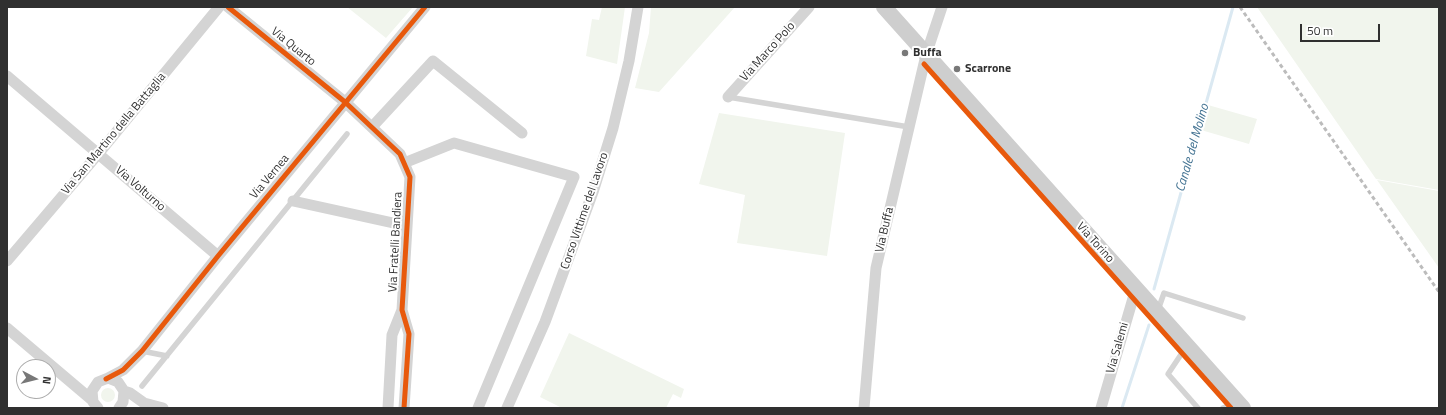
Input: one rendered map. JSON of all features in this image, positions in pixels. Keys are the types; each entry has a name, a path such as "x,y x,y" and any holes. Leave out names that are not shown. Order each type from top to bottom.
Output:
{"main road":[{"name":"Via Torino","path":"884,7 1189,348 1234,406"}],"street":[{"name":"Via San Martino della Battaglia","path":"7,261 99,153 219,7"},
{"name":"Via Quarto","path":"228,7 345,102"},
{"name":"Via Vernea","path":"132,362 345,102 425,7"},
{"name":"Corso Vittime del Lavoro","path":"506,408 545,322 593,192 613,128 629,61 638,7"},
{"name":"Via Marco Polo","path":"728,97 809,7"},
{"name":"Via Buffa","path":"864,408 876,268 926,55 942,7"},
{"path":"372,127 433,61 522,133"},
{"name":"Via Volturno","path":"7,76 218,256"},
{"name":"Via Fratelli Bandiera","path":"345,102 400,154 410,177 402,310 392,335 388,408"},
{"path":"404,163 454,143 574,177 478,408"},
{"path":"293,200 407,226"},
{"name":"Via Salemi","path":"1101,408 1136,288"},
{"name":"Via Fratelli Bandiera","path":"402,310 409,334 404,408"},
{"path":"7,328 74,384 94,404"},
{"path":"94,404 92,391 94,386 98,382 116,374 132,362"},
{"path":"120,407 124,402 124,390 132,362"},
{"path":"106,379 113,379 118,382 124,390 144,403 163,408"},
{"path":"74,384 94,386"},
{"path":"120,407 144,403"}],"lane":[{"path":"728,97 909,127"},
{"path":"142,386 347,134"},
{"path":"1157,312 1164,293 1243,318"},
{"path":"1189,348 1182,353 1168,374 1198,408"},
{"path":"142,351 167,356"}],"shaded area":[{"path":"347,7 413,7 386,38"},
{"path":"602,7 625,7 617,64 586,56 592,19 599,20"},
{"path":"651,7 735,7 659,92 635,88 649,33"},
{"path":"1257,7 1439,7 1439,190 1376,179"},
{"path":"1208,105 1257,119 1249,144 1201,130"},
{"path":"719,113 845,133 827,256 737,243 745,195 699,184"},
{"path":"1377,180 1439,191 1439,268"},
{"path":"569,333 684,389 681,398 673,394 666,408 562,408 540,397"},
{"path":"108,388 113,390 115,395 113,400 108,402 103,400 101,395 103,390"}],"waterway":[{"name":"Canale del Molino","path":"1154,289 1233,7"},
{"path":"1122,408 1149,325"}],"railway":[{"path":"1240,7 1439,292"}],"cycle path":[{"path":"228,7 345,102 400,154 410,177 402,310 409,334 404,408"},
{"path":"106,379 123,370 142,351 218,256 425,7"},
{"path":"924,64 1231,408"}],"place":[{"name":"Buffa","path":"905,53"},
{"name":"Scarrone","path":"957,69"}]}
